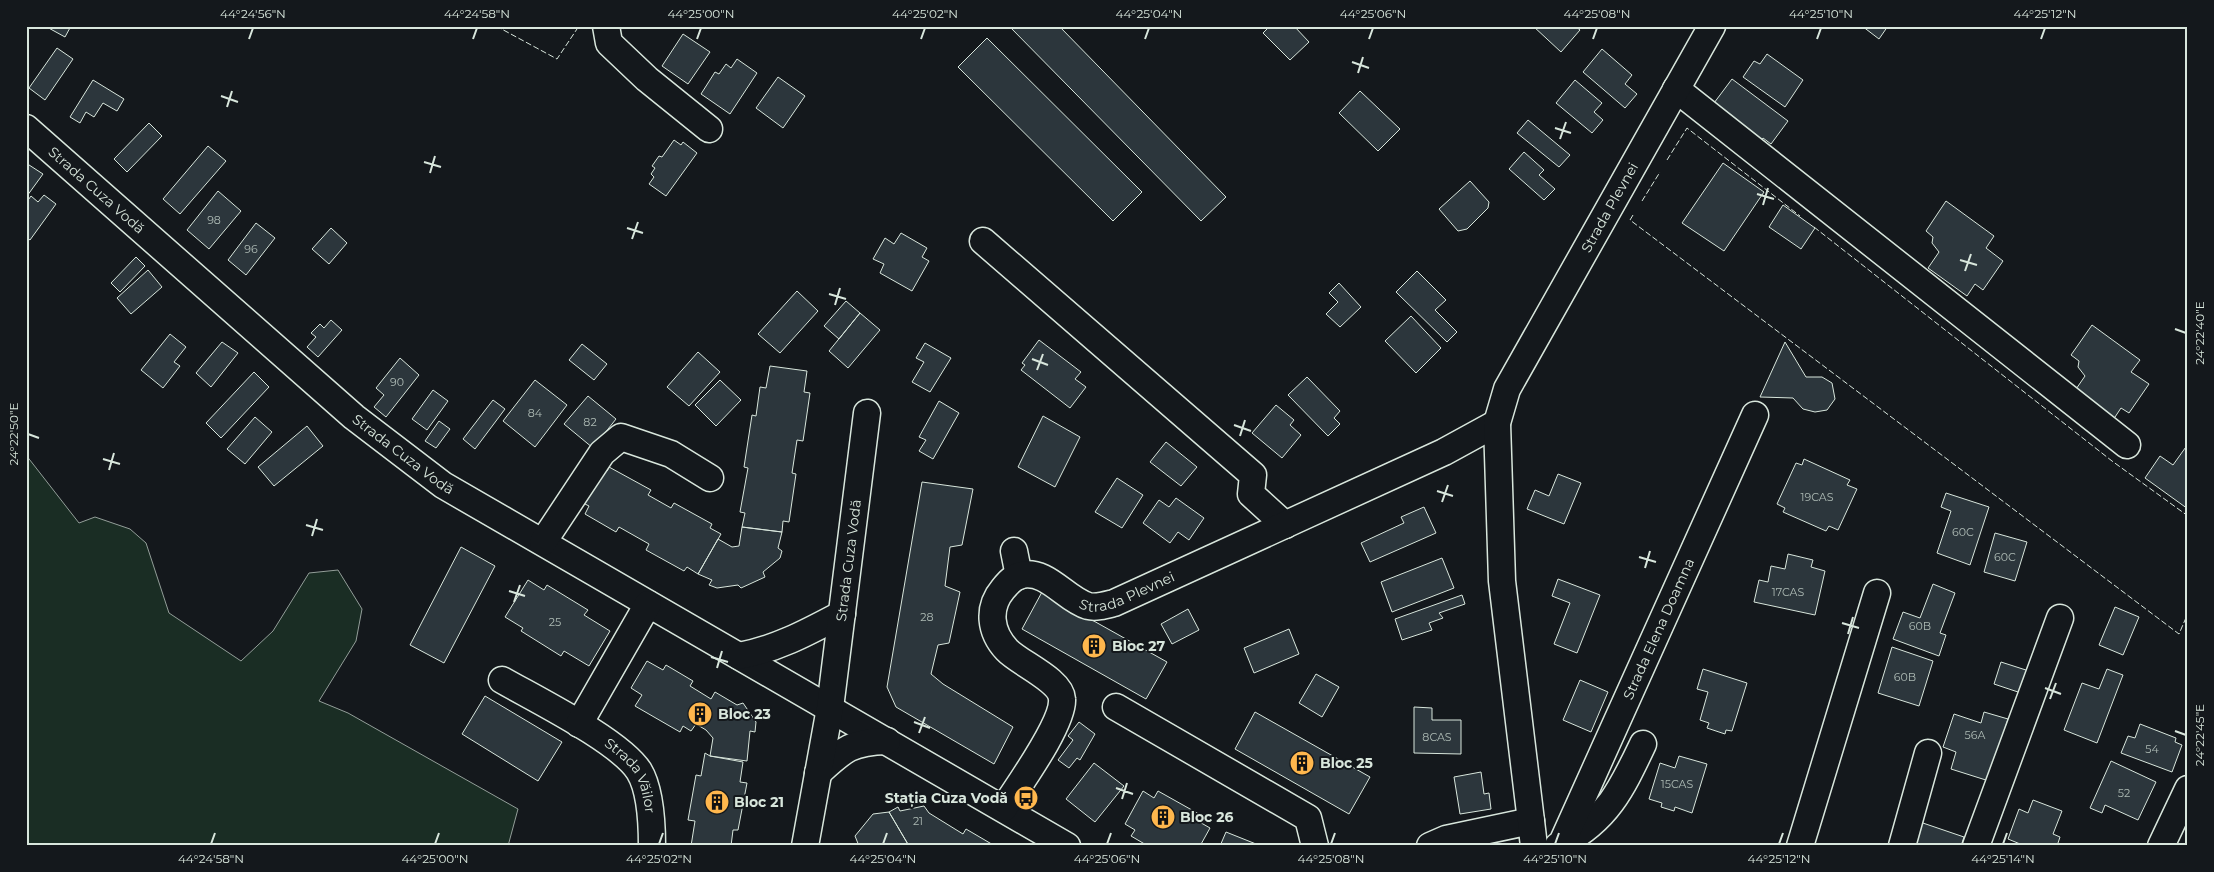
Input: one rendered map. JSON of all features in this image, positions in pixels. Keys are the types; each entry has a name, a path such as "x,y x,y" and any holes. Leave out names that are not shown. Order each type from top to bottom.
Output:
{"street":[{"path":"606,26 609,43 647,79 709,129"},
{"name":"Strada Plevnei","path":"1004,808 1057,720 1062,697 1058,688 1020,661 1007,650 997,637 992,620 994,604 1009,582 1016,563 1088,606 1114,603 1444,452 1498,423 1507,389 1712,26"},
{"path":"1676,89 2127,445"},
{"name":"Strada Cuza Vodă","path":"26,128 354,417 443,484 1067,846"},
{"path":"984,241 1253,475 1251,494 1285,525"},
{"name":"Strada Cuza Vodă","path":"830,708 867,413"},
{"name":"Strada Elena Doamna","path":"1560,844 1755,415"},
{"path":"1430,846 1446,839 1533,833 1502,581 1498,423"},
{"path":"543,542 602,454 621,437 671,454 710,478"},
{"path":"1800,846 1877,593"},
{"path":"579,724 648,604"},
{"path":"739,656 764,651 790,642 842,614"},
{"path":"1976,846 2060,618"},
{"name":"Strada Văilor","path":"502,680 579,724 622,752 639,771 650,806 652,846"},
{"path":"1116,707 1308,818 1315,846"},
{"path":"805,846 830,708"},
{"path":"818,773 846,749 863,742 887,741"},
{"name":"Strada Elena Doamna","path":"1560,844 1579,834 1613,803 1643,744"},
{"path":"1902,846 1928,753"},
{"path":"2160,846 2188,789"}],"green space":[{"path":"26,455 79,523 95,517 130,529 146,543 169,613 241,661 273,631 309,573 338,570 362,609 356,641 319,701 348,713 518,809 508,846 26,846"}],"building":[{"path":"45,26 71,26 65,37"},
{"path":"1009,26 1059,26 1226,197 1201,221"},
{"path":"1270,26 1294,26 1309,42 1290,60 1263,33"},
{"path":"1533,26 1575,26 1580,30 1561,52"},
{"path":"1862,26 1888,26 1879,39"},
{"path":"683,34 710,52 688,84 662,66"},
{"path":"987,38 1142,192 1113,221 958,67"},
{"path":"57,48 73,59 45,100 29,88"},
{"path":"1602,49 1632,75 1625,84 1637,94 1625,108 1583,72"},
{"path":"1767,54 1803,80 1785,107 1743,77 1754,61 1760,64"},
{"path":"737,59 757,73 730,114 701,94 715,72 719,74 726,64 731,68"},
{"path":"778,77 805,96 783,128 756,108"},
{"path":"1732,79 1788,121 1771,144 1763,138 1757,147 1708,111"},
{"path":"93,80 124,99 117,111 103,103 94,117 86,112 80,123 70,117"},
{"path":"1575,80 1602,103 1594,112 1603,120 1592,133 1556,103"},
{"path":"1360,91 1400,129 1378,151 1339,113"},
{"path":"1528,120 1570,155 1559,167 1517,133"},
{"path":"149,123 162,136 127,172 114,159"},
{"path":"674,140 681,145 683,142 697,153 666,196 649,184 654,177 651,174 655,168 652,166 659,156 662,157"},
{"path":"208,146 226,161 180,214 163,199"},
{"path":"1524,152 1544,170 1539,175 1555,189 1544,200 1509,169"},
{"path":"26,163 43,174 27,196 26,196"},
{"path":"1723,163 1764,192 1724,251 1682,223"},
{"path":"1470,181 1489,202 1488,208 1467,229 1458,231 1439,209"},
{"path":"218,191 241,211 209,249 187,230"},
{"path":"44,195 56,204 30,240 26,237 26,203 31,196 38,202"},
{"path":"1946,201 1994,236 1986,248 2003,261 1983,290 1975,284 1967,296 1928,268 1939,252 1932,243 1933,237 1926,231"},
{"path":"1783,205 1815,228 1801,249 1769,227"},
{"path":"256,223 275,238 246,275 228,260"},
{"path":"331,228 347,243 329,264 312,249"},
{"path":"901,233 927,248 922,257 929,261 912,291 880,273 884,264 873,259 885,238 894,244"},
{"path":"136,257 145,266 120,292 111,283"},
{"path":"148,270 162,287 131,314 117,298"},
{"path":"1417,271 1446,300 1435,310 1457,332 1447,342 1396,292"},
{"path":"1339,283 1361,307 1340,327 1326,314 1338,302 1329,293"},
{"path":"797,291 818,311 780,353 758,334"},
{"path":"846,301 860,313 839,339 824,326"},
{"path":"860,313 880,330 848,368 829,351"},
{"path":"1411,316 1441,348 1416,373 1385,341"},
{"path":"331,320 342,330 318,357 307,347 316,337 311,333 320,324 324,328"},
{"path":"2092,325 2140,360 2131,372 2149,384 2129,413 2121,408 2113,420 2074,392 2085,376 2078,367 2079,361 2071,355"},
{"path":"170,334 186,347 174,362 180,366 163,388 141,370"},
{"path":"1039,340 1081,372 1075,379 1086,387 1070,408 1021,370 1025,365 1022,363"},
{"path":"222,342 238,353 211,387 196,373"},
{"path":"1785,342 1806,377 1822,377 1832,383 1835,399 1827,410 1815,412 1803,409 1793,398 1760,397"},
{"path":"925,343 951,358 930,392 912,382 924,362 916,358"},
{"path":"582,344 607,364 594,380 569,360"},
{"path":"698,352 720,372 689,406 667,387"},
{"path":"400,358 419,375 386,417 374,407 384,395 376,388"},
{"path":"770,366 807,371 804,392 810,393 803,441 797,440 792,473 796,474 789,522 783,521 782,532 742,527 745,513 740,512 748,468 744,467 752,415 756,416 760,387 766,388"},
{"path":"254,372 269,387 221,438 206,423"},
{"path":"1307,377 1340,411 1334,418 1340,424 1328,436 1288,395"},
{"path":"535,380 567,405 535,447 503,421"},
{"path":"720,380 741,400 716,426 695,405"},
{"path":"433,390 448,401 427,430 412,419"},
{"path":"588,396 616,419 593,448 564,424"},
{"path":"493,400 505,409 475,449 463,439"},
{"path":"939,401 959,413 933,459 919,451 926,440 919,437"},
{"path":"1276,405 1294,420 1290,425 1301,435 1282,458 1252,433"},
{"path":"1043,416 1080,437 1055,487 1018,467"},
{"path":"255,417 272,432 245,464 227,449"},
{"path":"439,421 450,429 436,448 425,441"},
{"path":"307,426 323,446 274,486 258,467"},
{"path":"1166,442 1197,467 1181,486 1150,462"},
{"path":"2188,444 2188,509 2145,478 2160,456 2173,465"},
{"path":"1804,459 1850,480 1847,485 1857,489 1838,530 1829,526 1826,531 1783,512 1785,508 1777,504 1796,463 1802,465"},
{"path":"601,467 607,471 609,467 651,490 648,495 671,508 674,503 712,524 710,528 721,534 698,574 687,567 684,571 646,550 649,544 619,527 616,532 585,514 589,506 581,502"},
{"path":"1558,474 1581,483 1564,524 1527,509 1535,490 1549,496"},
{"path":"1117,478 1143,495 1122,528 1095,512"},
{"path":"922,482 973,489 962,545 950,547 945,586 960,592 949,643 938,645 931,674 943,684 1013,727 994,764 896,707 887,687"},
{"path":"1946,493 1989,507 1970,565 1937,553 1951,511 1941,507"},
{"path":"1176,498 1204,518 1189,540 1178,532 1170,543 1143,523 1159,500 1169,507"},
{"path":"1424,507 1436,533 1370,562 1361,543 1404,523 1401,517"},
{"path":"742,527 782,532 778,548 782,551 780,558 763,572 765,577 741,588 738,585 717,588 709,585 712,580 698,574 718,539 732,547 739,546"},
{"path":"1995,533 2027,542 2015,581 1984,572"},
{"path":"461,547 495,566 444,663 410,645"},
{"path":"1788,554 1813,560 1811,567 1825,571 1815,615 1754,602 1759,580 1768,582 1771,566 1785,569"},
{"path":"1442,558 1454,588 1392,612 1381,582"},
{"path":"1558,579 1600,595 1577,653 1554,644 1570,603 1552,596"},
{"path":"528,580 544,590 547,585 588,610 584,615 610,631 589,666 564,651 561,656 521,631 523,628 505,617"},
{"path":"1933,584 1955,593 1940,633 1946,635 1939,656 1893,639 1903,612 1920,618"},
{"name":"Bloc 27","path":"1042,592 1167,662 1146,699 1022,629"},
{"path":"1462,595 1465,604 1439,613 1443,618 1429,623 1432,630 1402,640 1395,619"},
{"path":"2115,607 2139,617 2123,655 2099,645"},
{"path":"1188,609 1199,630 1172,644 1161,624"},
{"path":"1289,629 1299,654 1254,673 1244,648"},
{"path":"1892,647 1933,661 1919,706 1878,693"},
{"name":"Bloc 23","path":"647,661 663,670 666,665 693,681 690,686 711,699 715,692 737,705 743,703 756,722 755,732 750,731 747,761 710,756 713,738 706,730 696,724 691,731 683,726 680,732 635,706 642,695 631,688"},
{"path":"2001,662 2029,671 2021,693 1994,684"},
{"path":"1703,669 1747,683 1732,731 1726,730 1725,734 1707,728 1709,723 1700,720 1708,692 1697,689"},
{"path":"2107,669 2123,675 2097,743 2064,730 2082,683 2099,689"},
{"path":"1316,674 1339,687 1322,717 1299,703"},
{"path":"1580,680 1608,692 1591,732 1563,720"},
{"path":"485,696 562,742 538,781 462,734"},
{"path":"1414,707 1432,708 1432,720 1461,720 1461,754 1414,753"},
{"name":"Bloc 25","path":"1255,712 1370,777 1349,814 1235,749"},
{"path":"1984,712 2008,719 1989,781 1951,769 1956,752 1943,747 1954,714 1981,723"},
{"path":"1079,722 1095,734 1080,760 1077,758 1069,768 1058,760 1073,740 1068,736"},
{"path":"2140,724 2176,738 2175,742 2182,745 2172,772 2121,753 2128,736 2135,738"},
{"name":"Bloc 21","path":"705,753 710,756 743,762 740,782 747,783 738,830 733,830 731,846 691,846 695,821 688,820 696,775 701,776"},
{"path":"1679,756 1707,764 1692,813 1675,807 1674,811 1661,807 1662,803 1649,799 1660,763 1675,768"},
{"path":"2111,761 2156,782 2138,820 2105,805 2102,813 2090,808"},
{"path":"1094,763 1124,786 1095,822 1066,799"},
{"path":"1481,772 1484,794 1489,793 1491,809 1460,814 1454,777"},
{"name":"Bloc 26","path":"1143,791 1154,798 1158,791 1199,814 1196,820 1210,828 1200,846 1148,846 1131,836 1135,830 1125,824"},
{"path":"2033,800 2062,811 2053,834 2060,837 2057,846 2025,846 2008,839 2019,809 2028,813"},
{"path":"924,806 929,813 963,834 966,829 995,846 909,846 889,812 898,807 900,811"},
{"path":"889,812 909,846 859,846 855,836 873,814"},
{"path":"1917,821 1964,837 1961,846 1909,846"},
{"path":"1226,832 1256,844 1256,846 1220,846"}],"fence":[{"path":"496,26 557,59 579,26"},
{"path":"1667,160 1687,128 1800,216"},
{"path":"1642,201 1660,172"},
{"path":"1633,215 1630,220 2179,634 2188,613"},
{"path":"1814,227 2112,461 2188,516"}],"place":[{"name":"Bloc 27","path":"1094,646"},
{"name":"Bloc 23","path":"700,714"},
{"name":"Bloc 25","path":"1302,763"},
{"name":"Stația Cuza Vodă","path":"1026,798"},
{"name":"Bloc 21","path":"717,802"},
{"name":"Bloc 26","path":"1163,817"}]}
